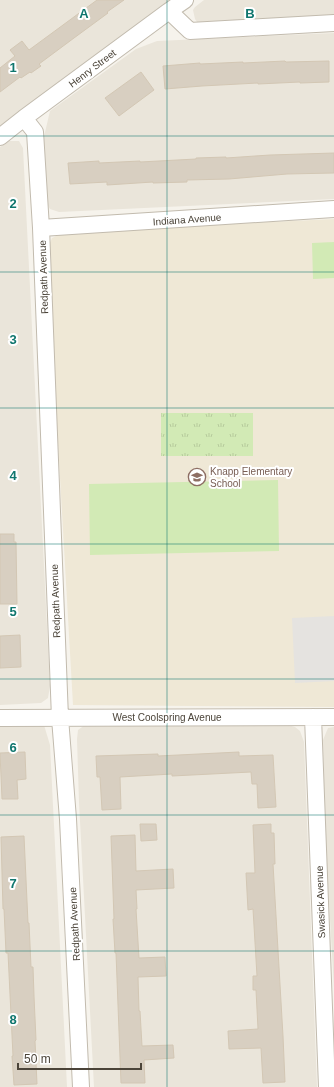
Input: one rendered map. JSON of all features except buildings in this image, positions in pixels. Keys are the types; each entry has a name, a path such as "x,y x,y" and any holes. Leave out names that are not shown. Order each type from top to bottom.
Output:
{"street":[{"name":"Henry Street","path":"0,137 168,11 185,0"},
{"path":"168,11 190,31 334,23"},
{"name":"Redpath Avenue","path":"24,118 35,132 41,228 60,718 68,819 82,1087"},
{"name":"Indiana Avenue","path":"41,228 334,209"},
{"name":"Swasick Avenue","path":"313,716 327,1087"},
{"name":"West Coolspring Avenue","path":"0,718 334,717"}],"shaded area":[{"path":"0,0 171,0 0,127"},
{"path":"204,0 334,0 334,15 197,22 193,10"},
{"path":"334,33 334,199 59,212 50,209 47,204 42,145 50,111 136,49 157,41"},
{"path":"9,141 19,141 23,148 50,686 48,698 41,703 0,705 0,147"},
{"name":"Knapp Elementary School","path":"334,219 334,707 73,705 47,250 52,238 65,232"},
{"path":"334,616 334,681 295,683 292,618"},
{"path":"0,722 44,725 50,745 67,1087 0,1087"},
{"path":"89,722 281,723 295,727 300,731 304,742 317,1087 94,1087 77,739 78,730"},
{"path":"334,727 334,988 324,815 323,740 328,728"}],"green space":[{"path":"334,242 334,278 313,279 312,243"},
{"path":"161,413 253,413 253,456 161,456"},
{"path":"278,480 279,551 90,555 89,484"}],"place":[{"name":"Knapp Elementary School","path":"197,477"}]}
